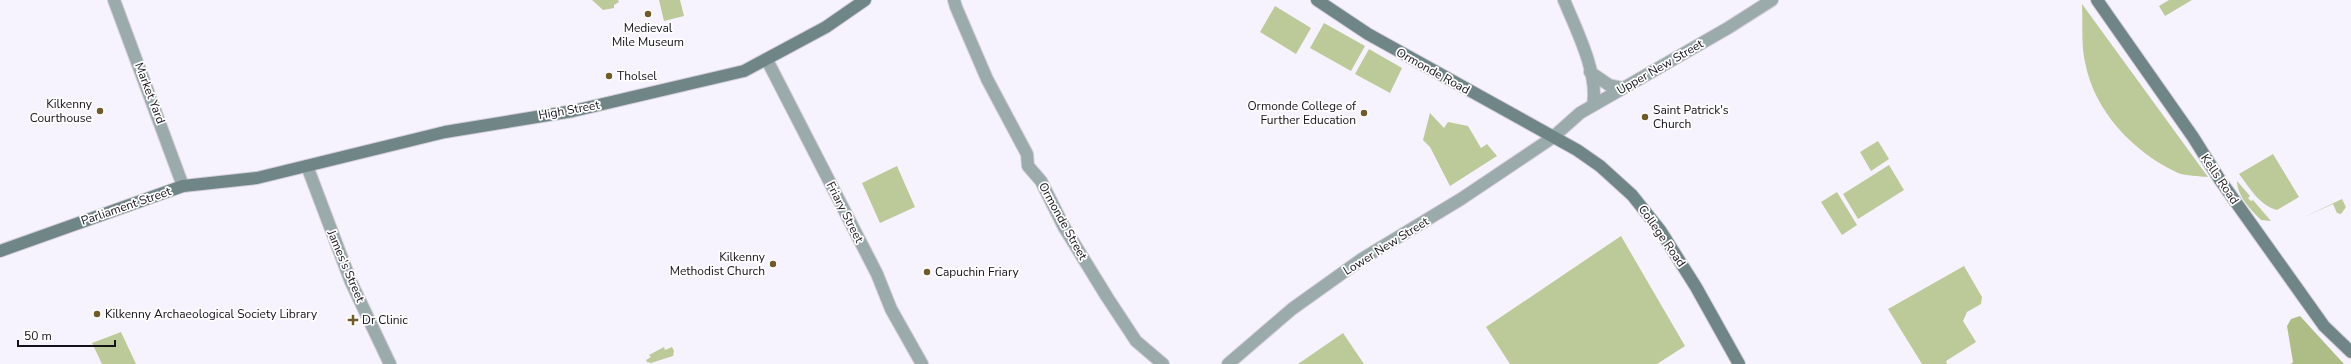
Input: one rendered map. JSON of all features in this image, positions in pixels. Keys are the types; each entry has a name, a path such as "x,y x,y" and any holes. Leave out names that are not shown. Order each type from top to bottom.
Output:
{"main road":[{"name":"High Street","path":"257,178 445,132 573,111 744,71 826,27 865,0"},
{"name":"Ormonde Road","path":"1317,0 1363,32 1552,138"},
{"name":"Kells Road","path":"2097,0 2193,137 2220,180 2324,326 2351,352"},
{"name":"College Road","path":"1552,138 1577,150 1600,166 1632,195 1660,230 1696,287 1739,364"},
{"name":"Parliament Street","path":"0,251 183,186 257,178"}],"street":[{"name":"Market Yard","path":"114,0 183,186"},
{"name":"Ormonde Street","path":"954,0 984,72 1027,154 1028,166 1042,181 1064,226 1107,297 1136,341 1163,364"},
{"path":"1564,0 1590,72 1596,94 1593,105"},
{"name":"Upper New Street","path":"1552,138 1573,119 1593,105 1728,28 1772,0"},
{"name":"Friary Street","path":"767,60 877,274 891,309 922,364"},
{"path":"1590,72 1609,85 1623,88"},
{"name":"Lower New Street","path":"1228,364 1292,309 1352,267 1466,196 1552,138"},
{"name":"James's Street","path":"308,166 351,282 390,364"}],"green space":[{"path":"592,0 618,0 619,2 614,5 614,8 603,10"},
{"path":"659,0 680,0 684,16 664,21"},
{"path":"2169,0 2192,0 2165,16 2159,6"},
{"path":"2082,4 2208,177 2181,174 2161,164 2131,142 2107,113 2097,97 2085,62"},
{"path":"1275,6 1311,28 1296,54 1260,32"},
{"path":"1324,23 1365,46 1351,71 1310,48"},
{"path":"1369,49 1402,68 1390,93 1355,74"},
{"path":"1430,113 1444,128 1448,122 1468,126 1481,148 1487,144 1497,156 1450,186 1430,147 1423,140"},
{"path":"1878,141 1889,159 1871,171 1860,152"},
{"path":"2273,154 2299,197 2277,210 2265,205 2239,174"},
{"path":"1889,165 1904,190 1858,219 1843,194"},
{"path":"897,166 915,207 880,223 862,183"},
{"path":"2237,181 2250,196 2248,198 2251,201 2253,200 2271,221 2261,220 2249,207 2239,192"},
{"path":"1837,192 1857,225 1842,235 1821,202"},
{"path":"2342,199 2346,207 2341,214 2337,213 2333,204 2302,218"},
{"path":"1621,236 1685,346 1657,364 1510,364 1486,327"},
{"path":"1964,266 1982,297 1981,304 1967,312 1963,321 1976,342 1946,361 1947,364 1922,364 1888,309"},
{"path":"2300,316 2344,364 2291,364 2293,362 2287,326 2291,319"},
{"path":"121,332 136,364 102,364 92,343"},
{"path":"1343,333 1364,364 1298,364"},
{"path":"664,347 665,350 672,347 674,351 673,356 651,363 647,362 646,360 651,357 649,355"}],"place":[{"name":"Medieval Mile Museum","path":"648,14"},
{"name":"Tholsel","path":"609,76"},
{"name":"Kilkenny Courthouse","path":"100,111"},
{"name":"Ormonde College of Further Education","path":"1364,113"},
{"name":"Saint Patrick's Church","path":"1645,117"},
{"name":"Kilkenny Methodist Church","path":"773,264"},
{"name":"Capuchin Friary","path":"927,272"},
{"name":"Kilkenny Archaeological Society Library","path":"97,314"},
{"name":"Dr Clinic","path":"353,320"}]}
